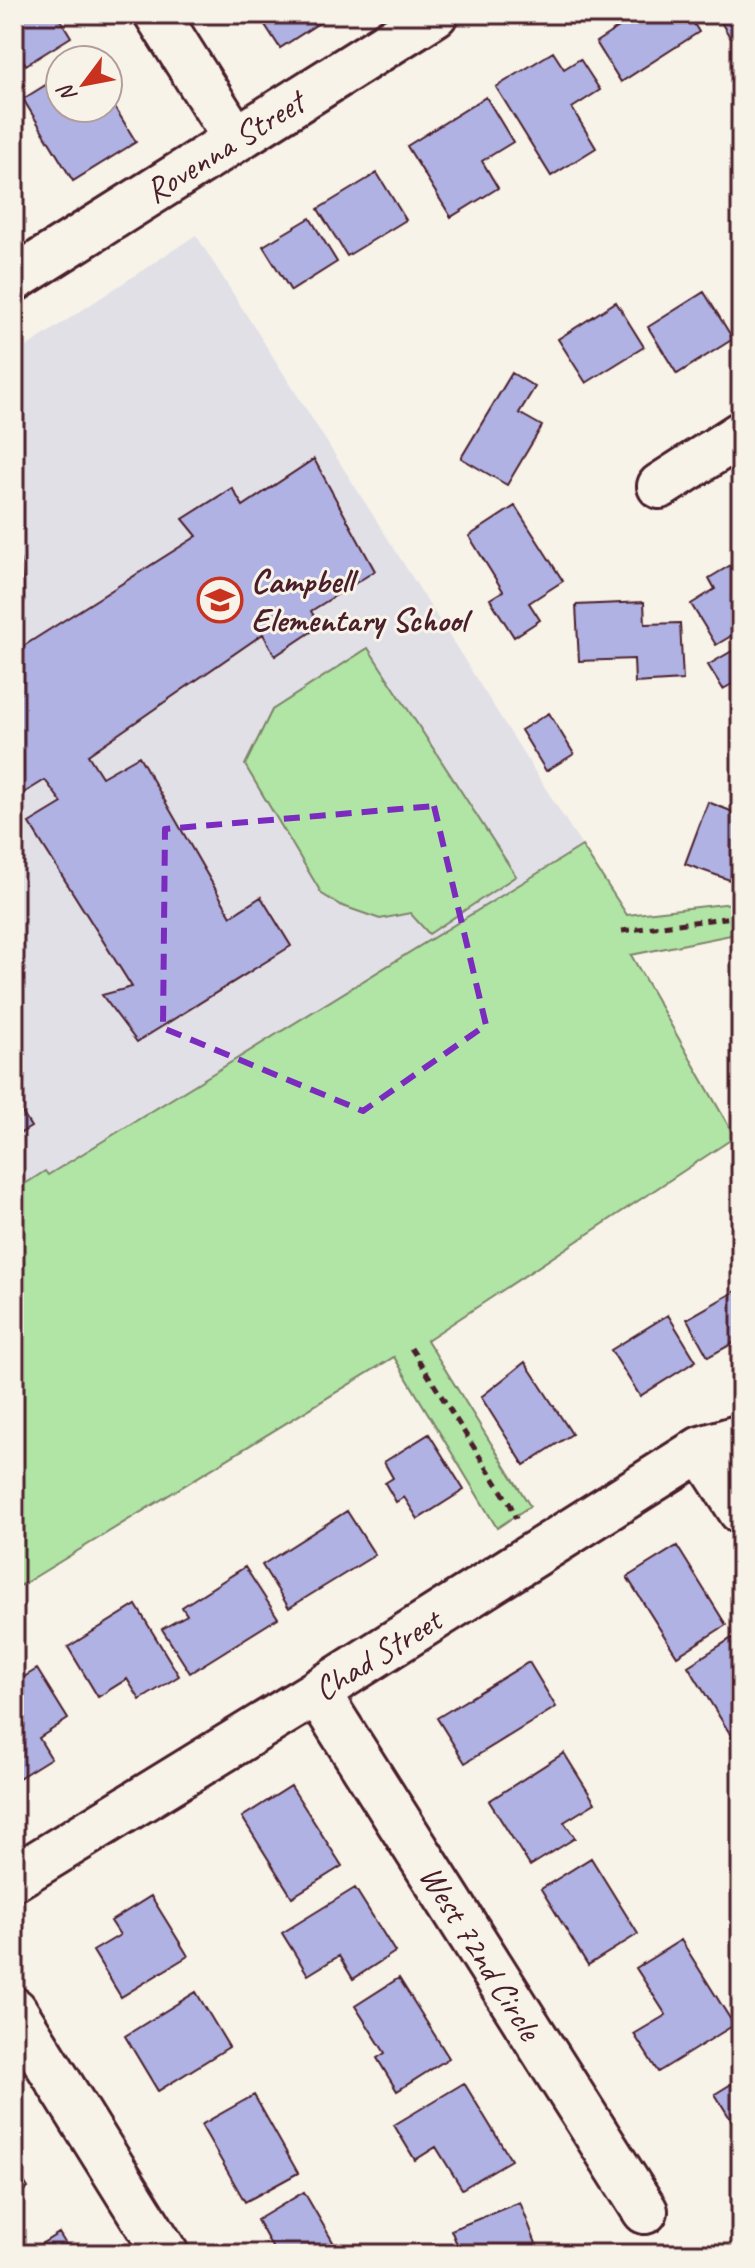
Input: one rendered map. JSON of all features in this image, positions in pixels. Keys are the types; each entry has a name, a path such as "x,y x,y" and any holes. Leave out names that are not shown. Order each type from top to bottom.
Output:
{"street":[{"path":"157,14 235,138"},
{"name":"Rovenna Street","path":"14,279 435,14"},
{"path":"660,486 741,434"},
{"path":"721,1443 741,1511"},
{"name":"Chad Street","path":"14,1878 530,1557 721,1443"},
{"name":"West 72nd Circle","path":"317,1692 645,2211"},
{"path":"14,2010 166,2254"}],"path":[{"path":"622,931 741,916"},
{"path":"411,1348 511,1506 530,1557"}],"highlighted area":[{"path":"434,806 486,1025 363,1111 163,1028 165,829"}],"shaded area":[{"name":"Campbell Elementary School","path":"196,235 582,846 14,1196 14,355"}],"green space":[{"path":"368,648 516,876 429,934 410,913 380,919 340,905 322,894 245,765 272,710"},
{"path":"582,846 627,915 741,902 741,933 631,955 735,1137 427,1340 530,1506 497,1528 394,1357 17,1588 14,1584 14,1191 45,1171 48,1175"}],"building":[{"path":"14,14 57,14 71,37 60,44 44,44 44,54 26,65 14,46"},
{"path":"258,14 333,14 280,48"},
{"path":"639,14 688,14 699,32 621,82 596,42"},
{"path":"716,14 741,14 741,30 730,37"},
{"path":"553,52 564,69 580,59 600,90 572,108 596,148 551,176 496,87"},
{"path":"44,86 44,124 124,122 136,142 73,181 23,99"},
{"path":"486,97 513,142 482,161 498,188 451,217 407,146"},
{"path":"377,173 406,220 347,256 318,209"},
{"path":"310,218 337,262 291,291 263,246"},
{"path":"704,292 733,339 677,374 648,327"},
{"path":"616,302 644,347 586,383 558,339"},
{"path":"512,373 535,387 519,413 542,426 507,485 461,458"},
{"path":"314,459 375,571 311,611 320,626 275,656 263,634 88,755 102,777 139,756 231,916 261,897 291,946 137,1042 102,995 132,987 29,823 62,803 45,780 14,799 14,652 197,536 183,519 232,488 243,506"},
{"path":"515,506 563,581 529,603 540,620 514,637 490,599 503,591 469,536"},
{"path":"741,559 741,630 716,645 691,604 715,589 709,578"},
{"path":"20,560 24,602 14,614 14,561"},
{"path":"644,602 645,624 680,623 683,680 635,683 634,659 579,661 576,605"},
{"path":"739,647 741,679 723,689 708,665"},
{"path":"549,713 574,754 546,771 521,730"},
{"path":"708,802 741,815 741,884 685,864"},
{"path":"14,1100 31,1127 14,1137"},
{"path":"741,1288 741,1348 737,1341 708,1357 687,1319"},
{"path":"668,1315 696,1361 640,1396 611,1350"},
{"path":"525,1362 572,1434 524,1465 481,1397"},
{"path":"429,1434 464,1490 418,1519 404,1497 396,1502 385,1483 393,1478 384,1462"},
{"path":"347,1511 375,1555 289,1608 262,1565"},
{"path":"677,1546 726,1625 677,1656 627,1577"},
{"path":"245,1567 278,1618 190,1673 162,1629 187,1615 182,1607"},
{"path":"136,1605 179,1676 140,1700 127,1679 98,1697 68,1647"},
{"path":"732,1638 741,1652 741,1742 737,1745 688,1666"},
{"path":"529,1662 556,1707 465,1763 437,1718"},
{"path":"37,1669 68,1719 39,1738 51,1758 14,1781 14,1683"},
{"path":"564,1753 595,1803 564,1822 575,1838 530,1866 489,1801"},
{"path":"291,1786 342,1866 292,1897 242,1817"},
{"path":"591,1858 638,1934 588,1965 541,1889"},
{"path":"355,1888 395,1952 353,1979 339,1956 308,1975 282,1933"},
{"path":"151,1896 188,1956 121,1997 93,1951 120,1935 111,1921"},
{"path":"681,1940 734,2025 658,2072 634,2034 666,2015 636,1968"},
{"path":"399,1978 449,2058 397,2091 377,2058 385,2053 355,2006"},
{"path":"196,1992 229,2047 158,2091 125,2036"},
{"path":"741,2078 741,2136 715,2094"},
{"path":"464,2083 511,2160 462,2189 436,2147 415,2160 394,2125"},
{"path":"254,2095 298,2173 245,2202 201,2125"},
{"path":"14,2166 28,2188 14,2197"},
{"path":"304,2192 340,2254 276,2254 257,2220"},
{"path":"520,2202 540,2254 461,2254 451,2230"},
{"path":"59,2233 72,2254 25,2254"}],"place":[{"name":"Campbell Elementary School","path":"220,600"}]}
